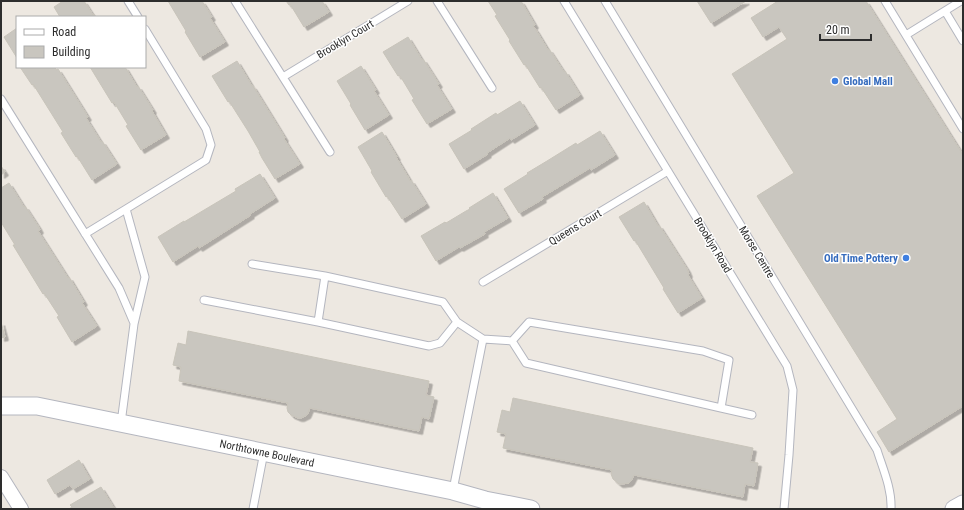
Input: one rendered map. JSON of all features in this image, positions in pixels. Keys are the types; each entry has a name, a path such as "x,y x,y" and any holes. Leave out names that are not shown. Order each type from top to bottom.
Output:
{"street":[{"name":"Northtowne Boulevard","path":"1,406 37,406 453,491 484,505 531,509"},
{"path":"1,477 21,509"},
{"path":"954,509 963,504"}],"lane":[{"path":"128,1 137,16"},
{"path":"236,1 330,152"},
{"name":"Brooklyn Court","path":"283,77 408,1"},
{"path":"437,1 492,88"},
{"name":"Brooklyn Road","path":"564,1 787,366 793,390 784,509"},
{"name":"Morse Centre","path":"605,1 877,450 887,479 891,509"},
{"path":"886,1 963,129"},
{"path":"906,35 961,1"},
{"path":"945,11 963,41"},
{"path":"85,234 206,160 211,145 206,129 146,31"},
{"path":"1,99 119,288 134,324"},
{"name":"Queens Court","path":"482,282 668,171"},
{"path":"121,423 134,324 145,277 126,209"},
{"path":"252,264 325,276 443,302 456,322 483,340 512,341"},
{"path":"318,322 325,276"},
{"path":"204,300 318,322 429,346 440,343 456,322"},
{"path":"512,341 529,322 703,351 729,360 722,408"},
{"path":"453,491 483,340"},
{"path":"512,341 526,363 752,415"},
{"path":"253,509 264,452"}],"building":[{"path":"63,1 84,1 93,15 94,14 95,16 59,16 54,7"},
{"path":"168,1 202,1 212,17 210,18 225,42 200,57"},
{"path":"286,1 322,1 329,12 304,27 290,4 289,5"},
{"path":"488,1 521,1 535,25 533,26 548,50 549,49 564,72 565,71 580,95 556,110 509,41 510,40 495,16 497,15"},
{"path":"697,1 746,1 711,23"},
{"path":"778,1 866,1 963,155 963,406 889,452 877,432 897,419 757,196 794,173 732,74 787,39 779,27 763,37 751,18"},
{"path":"16,29 16,56 4,37"},
{"path":"408,37 439,84 437,85 452,109 427,124 412,100 414,99 402,79 399,75 398,76 383,52"},
{"path":"237,61 300,164 275,179 248,131 212,76"},
{"path":"361,66 389,115 365,130 337,81"},
{"path":"21,68 58,69 88,117 86,118 117,164 92,180 61,133 63,132 33,84 32,85"},
{"path":"91,68 126,68 153,110 152,111 166,135 141,150 126,126 128,125 114,102 112,103"},
{"path":"520,101 535,125 511,140 510,138 464,169 449,144 496,113 497,115"},
{"path":"600,131 615,155 542,197 543,199 519,213 504,189 576,143 577,145"},
{"path":"382,132 410,181 411,180 426,204 402,219 387,196 386,197 358,147"},
{"path":"1,166 5,172 1,175"},
{"path":"260,174 275,198 199,248 198,246 173,262 158,237 236,191 235,189"},
{"path":"9,183 38,226 40,230 38,231 68,278 69,277 84,302 82,303 97,326 72,342 57,317 59,316 44,293 43,294 13,245 15,245 1,222 1,188"},
{"path":"493,193 508,218 484,232 485,234 436,261 421,236 470,209 469,208"},
{"path":"644,202 687,269 688,275 702,298 678,313 635,240 634,241 619,217"},
{"path":"1,322 5,337 1,338"},
{"path":"188,331 429,381 426,395 434,397 429,419 422,417 419,431 310,408 307,415 298,418 288,412 288,403 179,381 181,367 173,365 178,343 186,345"},
{"path":"513,398 753,448 750,462 758,463 754,486 745,484 743,497 634,475 629,483 619,484 613,479 611,474 612,470 503,448 506,434 497,432 502,410 510,412"},
{"path":"79,460 90,479 73,489 70,485 55,494 47,480"},
{"path":"101,487 114,508 69,509 72,507 70,505"}],"place":[{"name":"Global Mall","path":"835,81"},
{"name":"Old Time Pottery","path":"906,258"}]}
